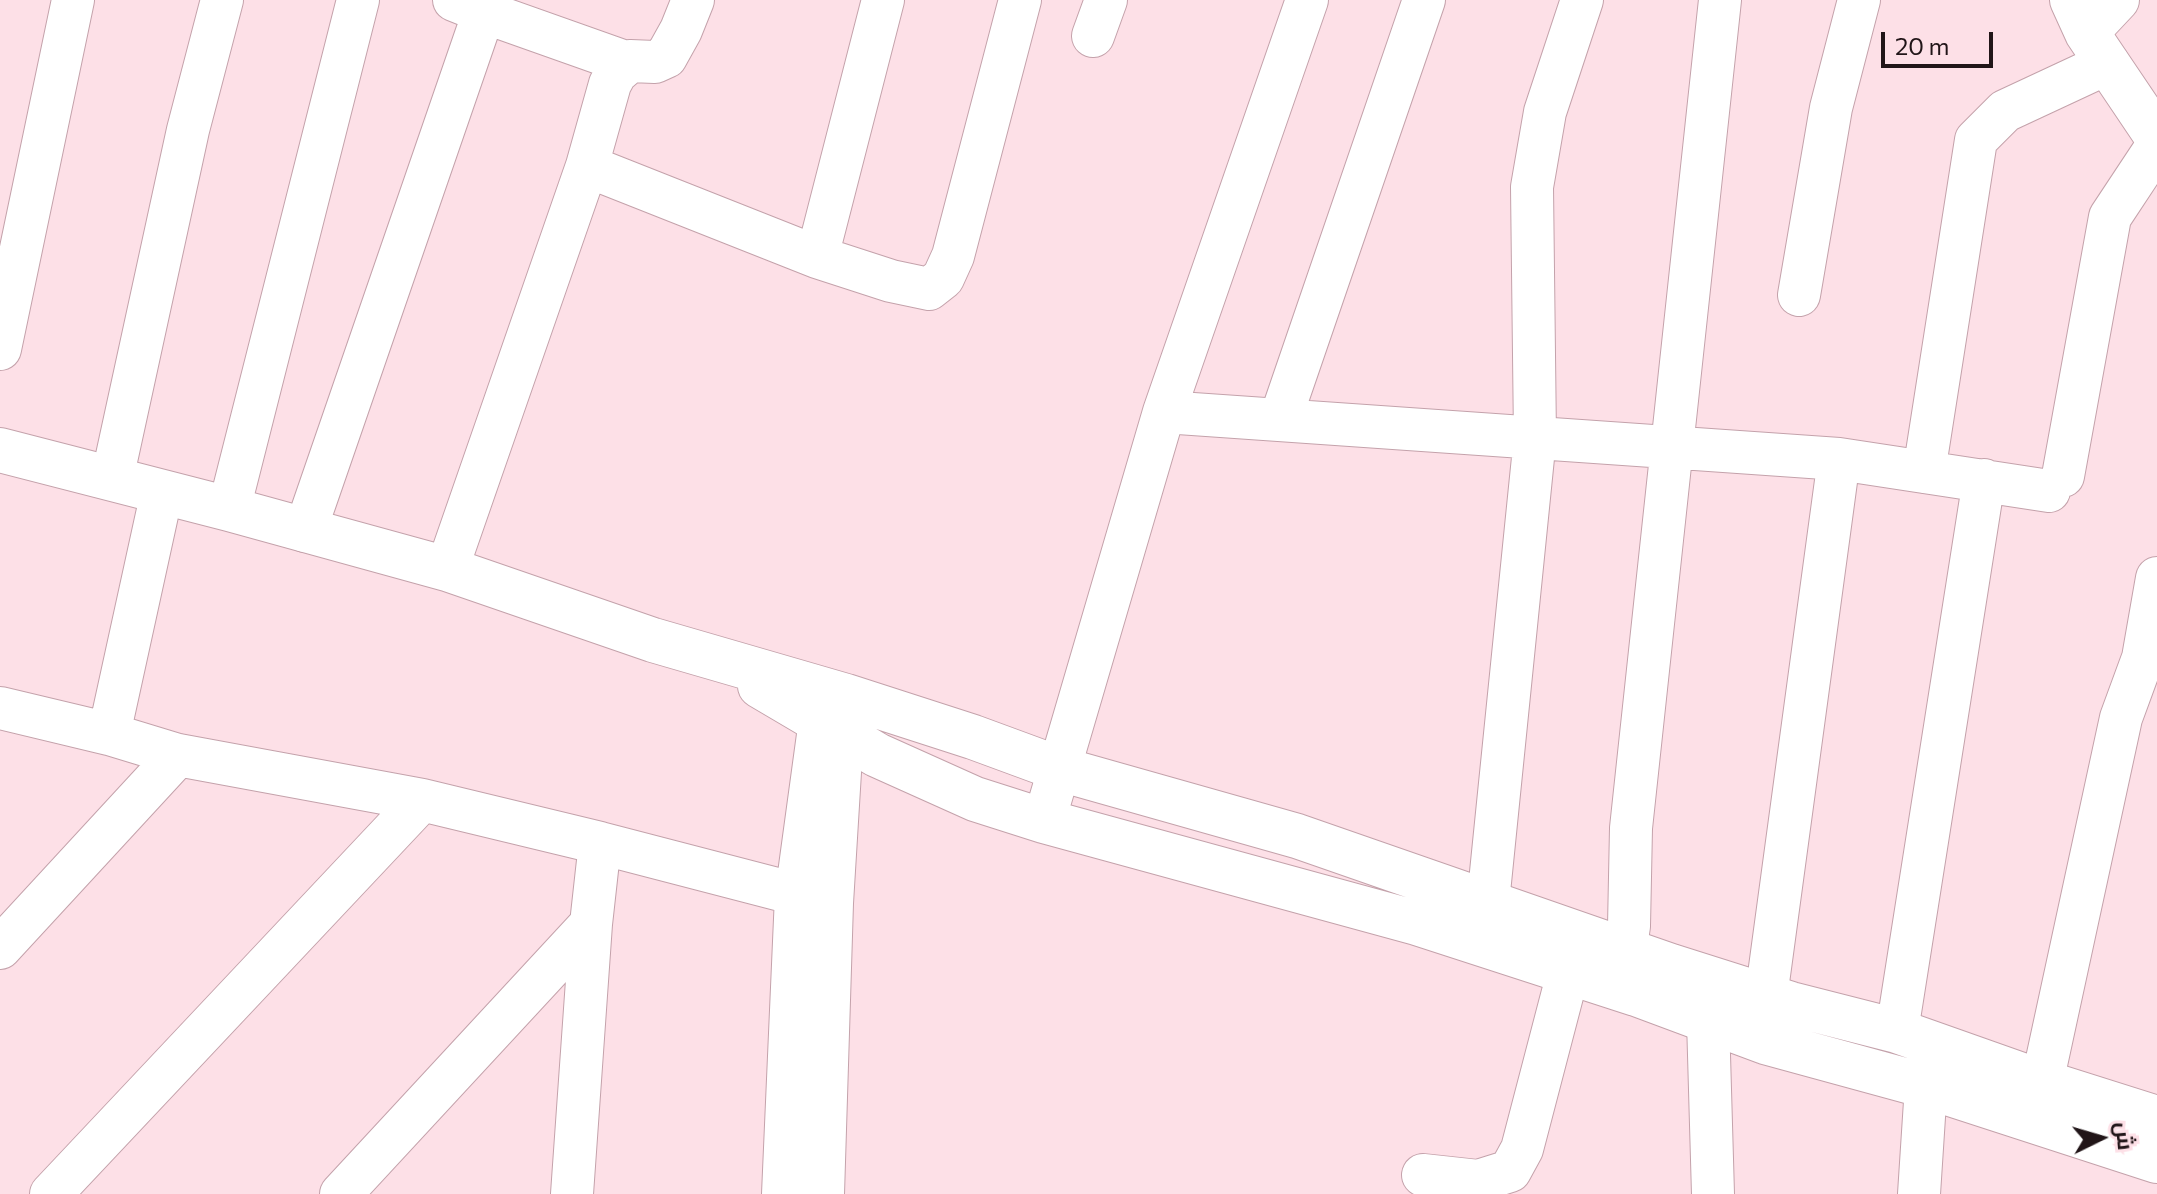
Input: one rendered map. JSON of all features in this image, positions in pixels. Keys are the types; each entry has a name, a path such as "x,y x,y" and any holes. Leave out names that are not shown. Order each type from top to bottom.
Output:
{"street":[{"path":"0,349 73,0"},
{"path":"112,479 188,130 222,0"},
{"path":"229,509 358,0"},
{"path":"447,569 587,166 610,84 620,68 634,60 655,62 666,57 693,0"},
{"path":"817,257 883,0"},
{"path":"587,166 817,257 929,289 943,278 953,256 1020,0"},
{"path":"1044,821 1164,412 1307,0"},
{"path":"1280,420 1424,0"},
{"path":"1488,902 1535,438 1532,187 1537,144 1545,112 1582,0"},
{"path":"1623,969 1631,828 1720,0"},
{"path":"1799,295 1831,108 1859,0"},
{"path":"1924,472 1976,140 2089,32 2118,0"},
{"path":"305,531 469,6 628,63"},
{"path":"2089,32 2157,137"},
{"path":"1164,412 1839,459 1984,480 2056,483 2110,217 2157,146"},
{"path":"0,450 447,569 722,661 833,711 1060,769 1297,836 1488,902 1623,969 1710,999 1765,1042 1926,1086 2157,1118"},
{"path":"1766,997 1839,459"},
{"path":"1897,1031 1984,480"},
{"path":"109,734 162,492"},
{"path":"2039,1101 2121,718 2150,661 2157,578"},
{"path":"0,708 109,734 178,755 422,800 814,899"},
{"path":"833,711 926,779 975,799 1044,821 1417,923 1568,973 1623,969"},
{"path":"783,1194 833,711"},
{"path":"0,948 178,755"},
{"path":"51,1194 422,800"},
{"path":"572,1194 591,924 600,843"},
{"path":"814,899 823,1194"},
{"path":"341,1194 591,924"},
{"path":"1423,1175 1478,1181 1510,1171 1522,1149 1568,973"},
{"path":"1710,999 1766,997 1897,1031 2157,1161"},
{"path":"1710,999 1713,1194"},
{"path":"1919,1194 1926,1086"}]}
